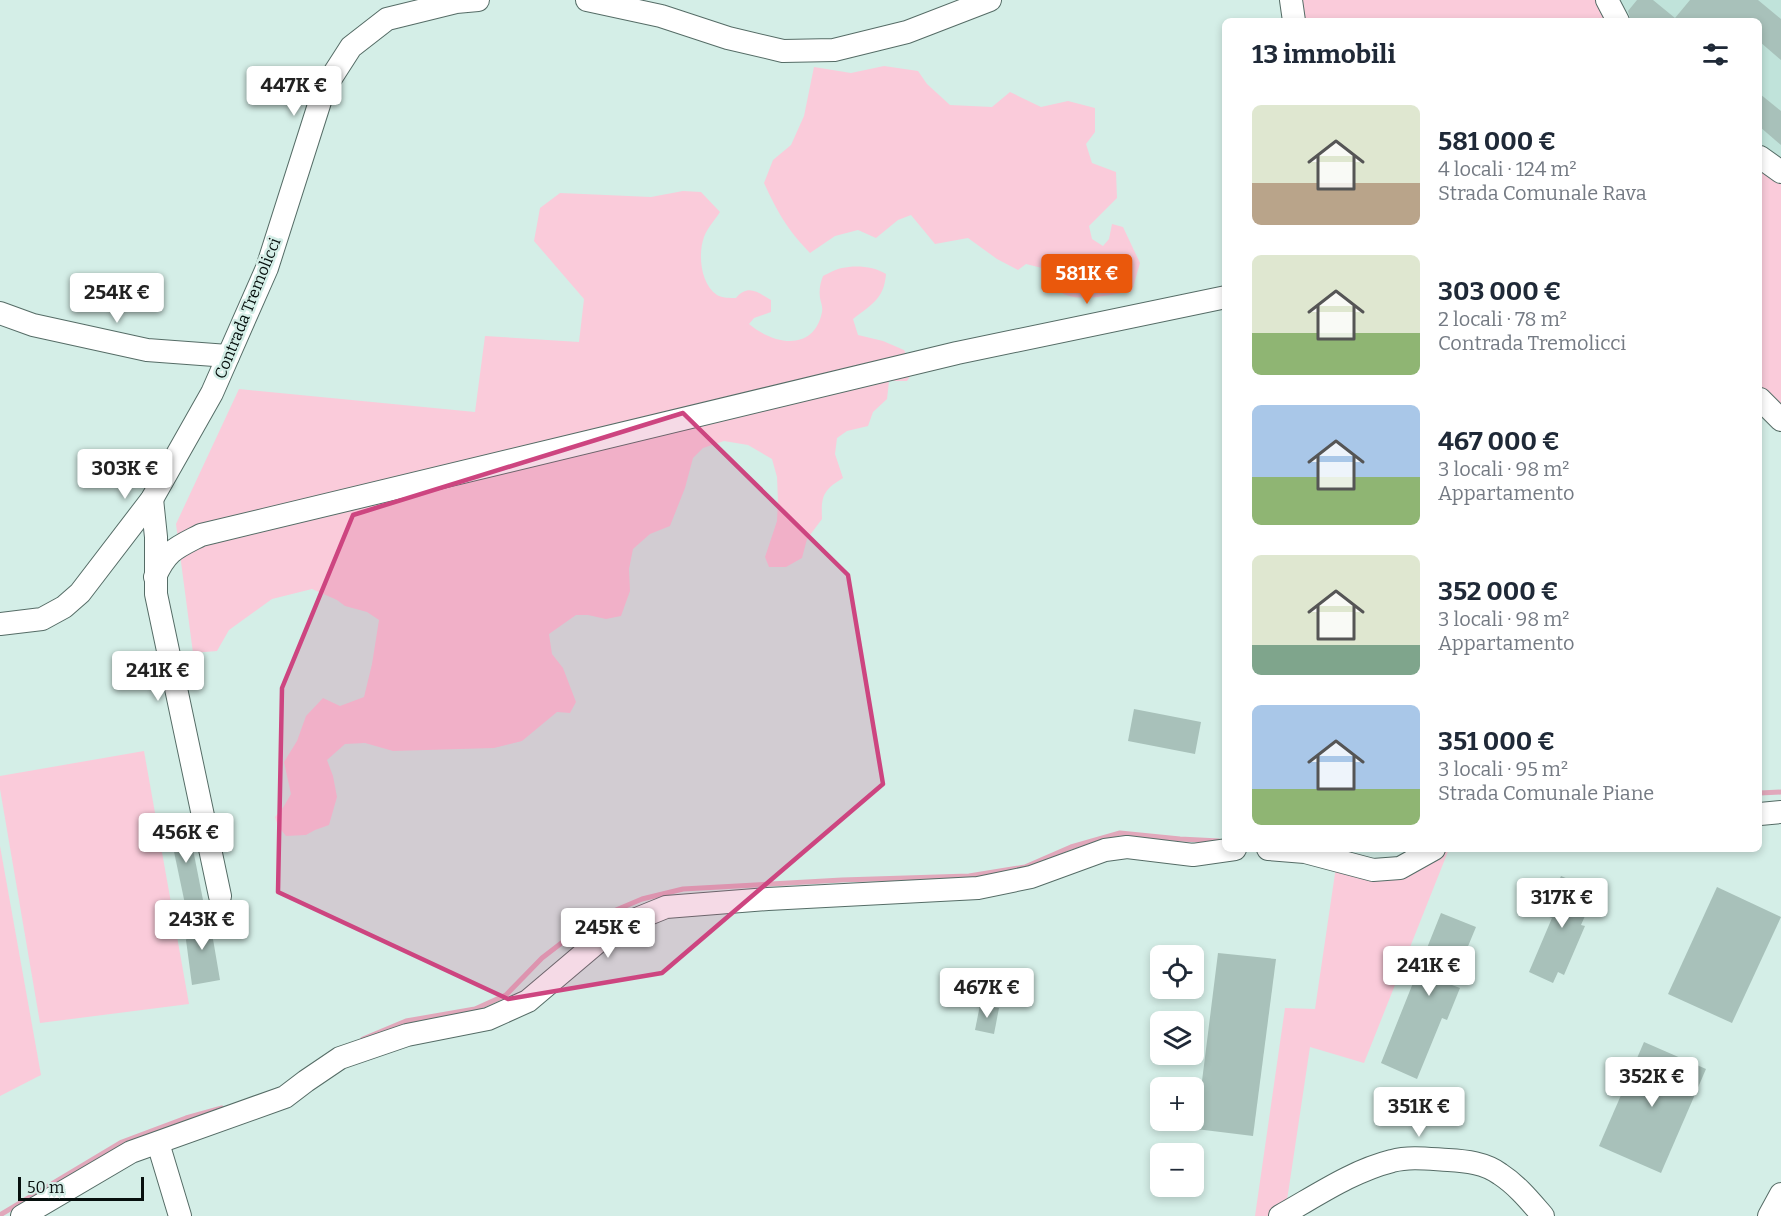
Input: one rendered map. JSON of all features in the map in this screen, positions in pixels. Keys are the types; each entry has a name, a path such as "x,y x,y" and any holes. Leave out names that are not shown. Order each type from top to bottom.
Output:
{"street":[{"name":"Contrada Tremolicci","path":"0,624 42,619 64,607 80,593 152,499 212,393 228,357 267,268 324,89 351,47 387,19 456,2 478,0"},
{"path":"587,0 661,16 728,38 783,51 834,50 907,32 990,0"},
{"path":"1291,0 1294,18"},
{"path":"1607,0 1616,18"},
{"path":"1762,158 1781,172"},
{"path":"165,540 201,535 957,353 1222,298"},
{"path":"0,313 33,325 79,337 147,350 228,357"},
{"path":"1762,401 1781,420"},
{"path":"152,499 165,540 155,577 156,594 220,896"},
{"path":"1762,814 1781,812"},
{"path":"22,1216 131,1152 285,1097 340,1058 407,1035 488,1019 528,1001 600,940 629,922 666,907 978,888 1031,877 1105,850 1127,847 1193,855 1222,851"},
{"path":"1305,852 1373,870 1400,868 1429,852"},
{"path":"158,1143 180,1216"},
{"path":"1281,1216 1355,1174 1393,1160 1415,1158 1464,1161 1485,1165 1519,1188 1543,1216"},
{"path":"1769,1216 1781,1194"}],"highlighted area":[{"path":"683,413 848,575 883,784 662,973 508,999 278,892 282,688 353,515"}],"shaded area":[{"path":"1291,0 1607,0 1616,18 1294,18"},
{"path":"1607,0 1781,0 1781,172 1762,158 1762,18 1616,18"},
{"path":"884,66 918,71 927,84 950,105 992,107 1010,92 1041,107 1068,101 1095,108 1095,132 1086,144 1092,163 1116,172 1117,198 1089,226 1092,239 1103,246 1109,239 1112,224 1123,227 1140,263 1132,291 1081,298 1071,296 1056,288 1050,270 1026,264 1018,270 997,259 968,238 935,244 911,215 898,220 876,238 858,230 835,236 810,253 784,220 764,183 773,160 791,145 804,116 814,67 851,73"},
{"path":"1762,158 1781,172 1781,420 1762,401"},
{"path":"683,191 701,192 720,212 707,230 702,244 702,268 707,284 721,297 736,298 749,290 771,300 771,312 754,318 749,324 770,337 792,341 811,334 818,325 822,312 820,284 823,276 837,269 853,267 870,268 886,274 880,295 853,319 858,335 883,341 904,350 914,370 907,381 889,381 887,399 873,412 868,426 847,431 837,438 835,454 843,478 827,490 823,499 822,519 807,539 802,558 786,567 769,567 765,557 777,521 777,477 772,459 748,445 724,441 703,448 693,458 685,488 670,526 650,534 633,549 629,569 630,591 621,616 606,619 576,615 549,634 552,654 563,668 576,702 570,713 557,712 522,741 494,748 393,751 365,743 345,744 327,760 337,797 329,825 306,835 286,836 278,826 275,817 291,794 284,762 297,741 306,716 323,698 340,706 364,697 379,620 367,612 345,606 312,589 272,599 229,630 217,651 193,653 176,524 239,389 475,412 485,336 579,342 584,299 534,241 540,208 560,193 651,197"},
{"path":"144,751 189,1004 40,1023 0,789 0,776"},
{"path":"0,846 41,1075 0,1096"},
{"path":"1425,852 1448,852 1364,1063 1310,1047 1286,1207 1270,1216 1255,1216 1285,1008 1315,1009 1337,860 1373,870"}],"building":[{"path":"1637,0 1653,0 1675,18 1630,18 1628,11"},
{"path":"1690,0 1758,0 1781,19 1781,60 1762,44 1762,18 1675,18"},
{"path":"1762,96 1781,111 1781,145 1762,129"},
{"path":"1134,709 1201,722 1195,754 1128,741"},
{"path":"188,824 203,900 185,904 169,828"},
{"path":"1561,876 1596,891 1581,925 1585,926 1564,975 1558,972 1553,983 1529,972 1552,918 1544,915"},
{"path":"1717,887 1781,917 1732,1023 1668,994"},
{"path":"208,910 220,980 192,985 186,940 195,920 194,912"},
{"path":"1441,913 1476,927 1452,985 1460,988 1447,1020 1442,1018 1417,1079 1381,1063"},
{"path":"1218,953 1276,959 1253,1136 1204,1130 1204,1065"},
{"path":"980,1005 999,1008 994,1034 975,1030"},
{"path":"1644,1042 1706,1069 1661,1173 1599,1146"}],"waterway":[{"path":"1762,793 1781,792"},
{"path":"363,1039 406,1021 475,1009 506,995 542,958 590,921 642,899 683,889 969,876 1025,867 1071,847 1120,833 1219,841"},
{"path":"0,1215 122,1142 186,1118 222,1108"}]}
